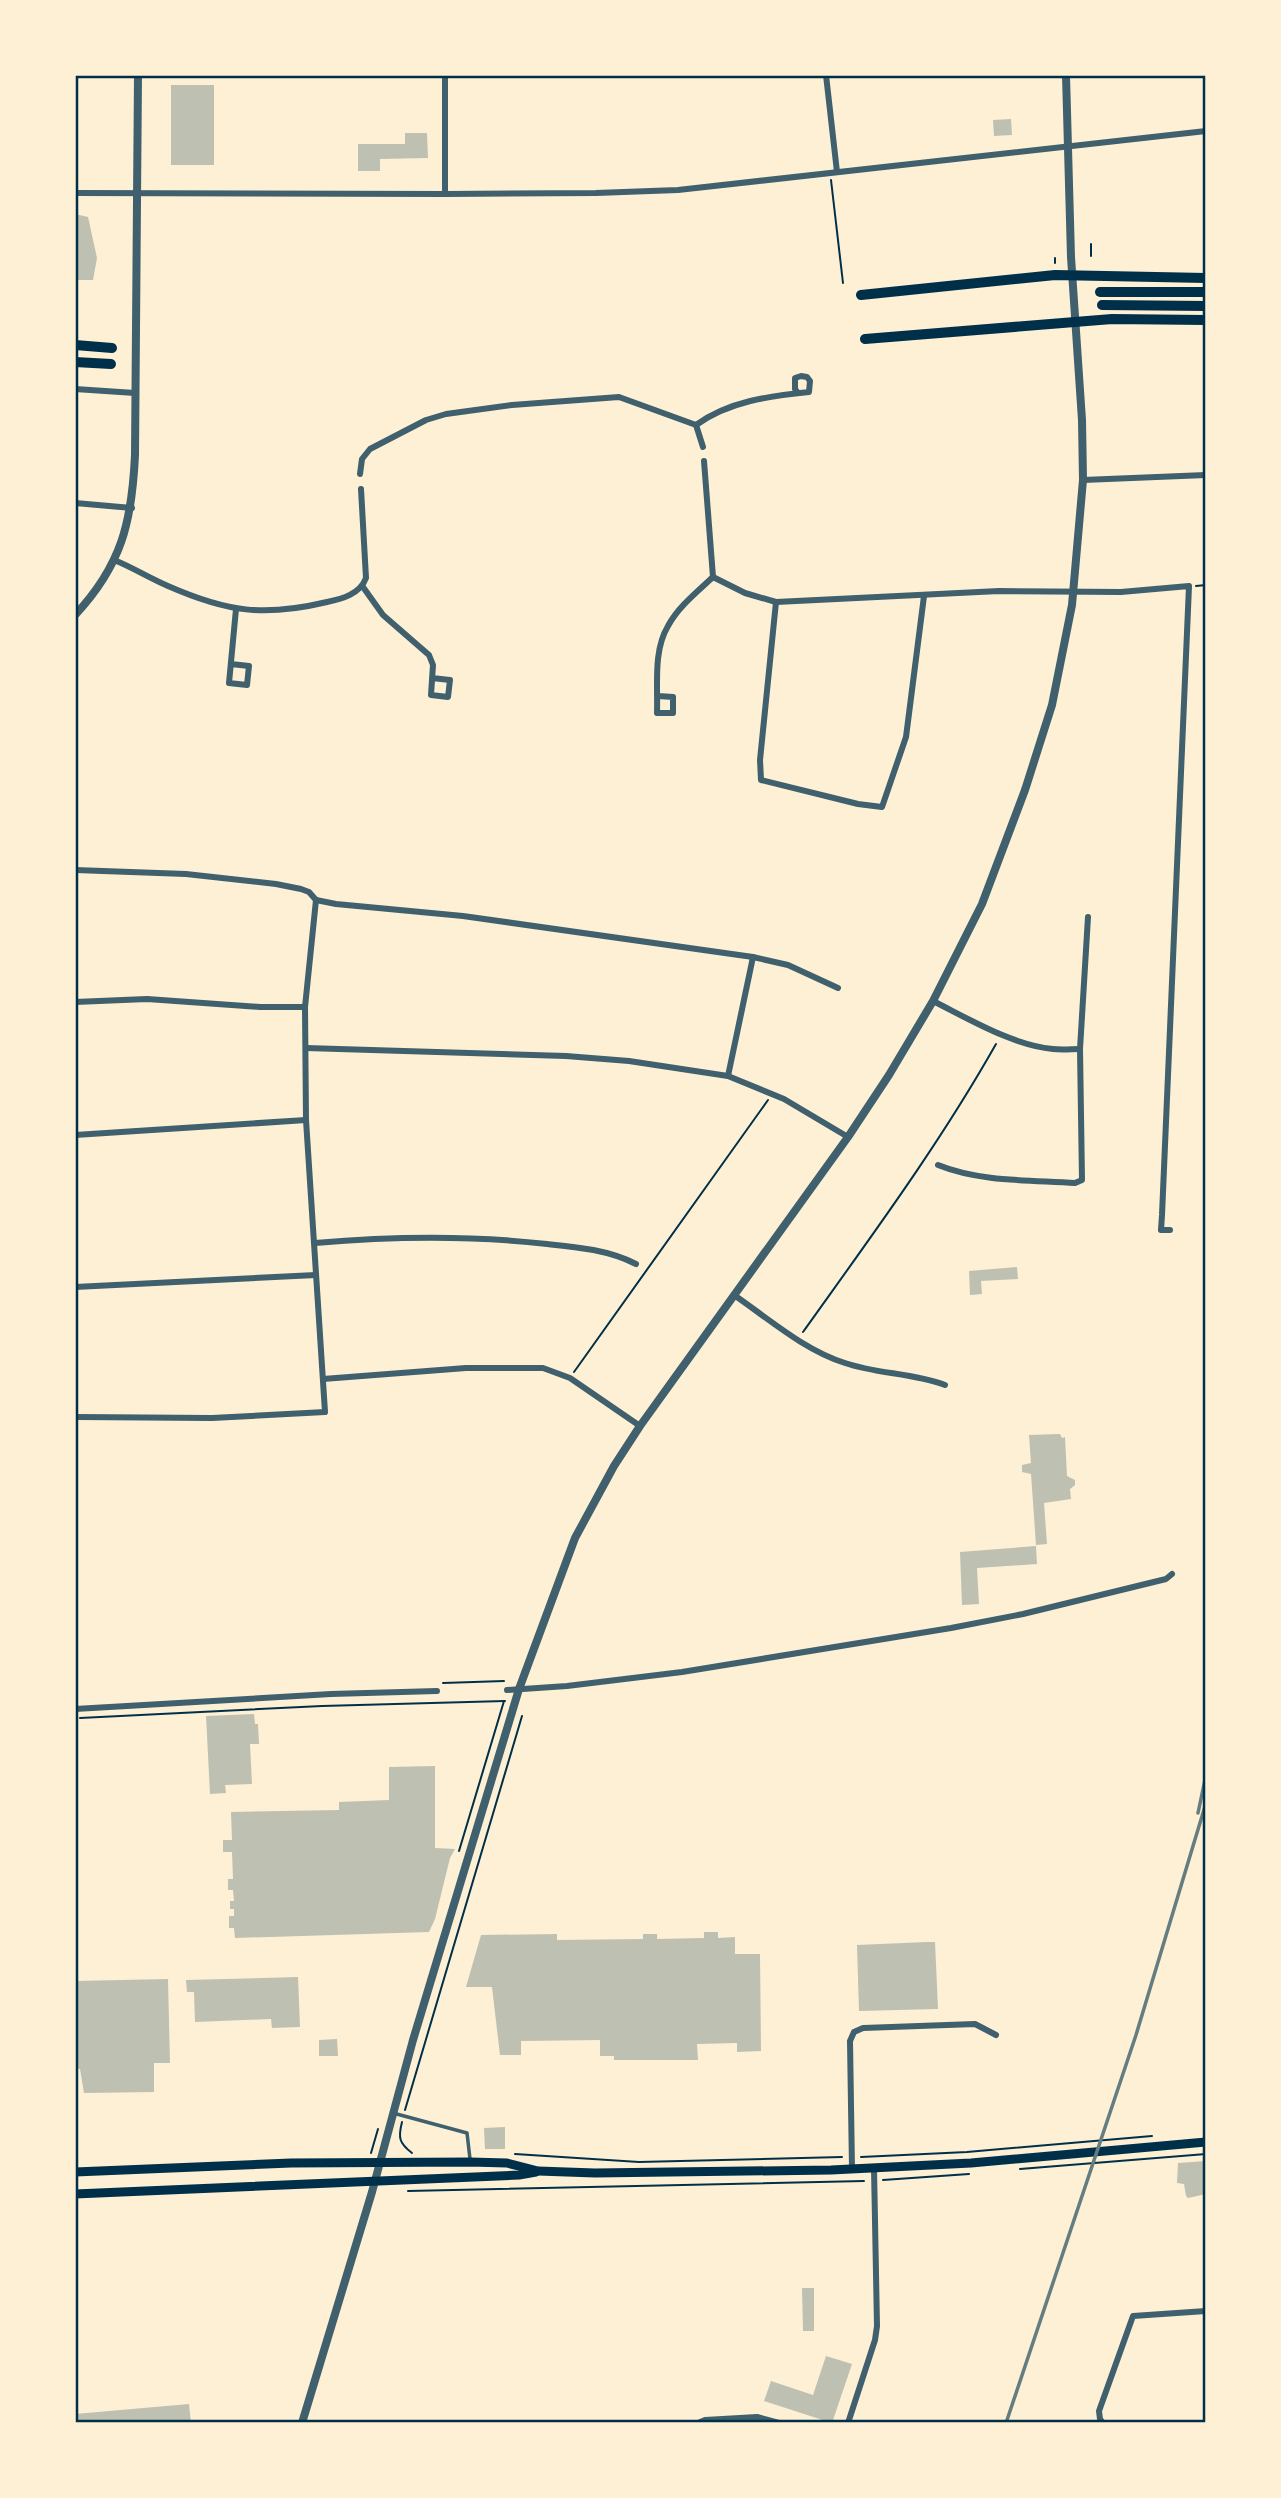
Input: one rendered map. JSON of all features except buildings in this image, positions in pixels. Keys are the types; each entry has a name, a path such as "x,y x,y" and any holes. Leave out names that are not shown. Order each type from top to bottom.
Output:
{"highway":[{"path":"861,295 1072,275 1206,278"},
{"path":"1100,292 1206,292"},
{"path":"1102,304 1206,306"},
{"path":"865,339 1137,318 1206,320"},
{"path":"75,345 112,348"},
{"path":"75,362 111,364"}],"main road":[{"path":"75,2172 291,2163 470,2161 507,2163 538,2171 632,2174 852,2169 971,2163 1206,2142"},
{"path":"75,2194 519,2175 538,2171"}],"street":[{"path":"75,615 99,585 114,560 126,531 131,508 135,393 138,75"},
{"path":"445,75 445,194"},
{"path":"825,75 834,173"},
{"path":"302,2423 519,1689 575,1538 614,1466 640,1426 848,1137 889,1075 933,1001 982,904 1025,790 1052,705 1074,592 1083,480 1082,420 1072,275 1066,75"},
{"path":"75,193 445,194 678,190 1206,131"},
{"path":"75,389 135,393"},
{"path":"696,425 713,412 741,403 798,393"},
{"path":"360,474 362,459 370,449 426,420 446,414 512,405 619,397 696,425"},
{"path":"696,425 704,447"},
{"path":"658,696 657,670 667,626 713,576 704,461"},
{"path":"1083,480 1206,475"},
{"path":"114,560 170,587 236,609 274,612 341,599 363,587 366,578 361,489"},
{"path":"75,503 131,508"},
{"path":"713,576 745,593 776,602 999,591 1121,592 1189,586 1161,1230 1170,1230"},
{"path":"363,587 383,615 429,655 433,665 432,678"},
{"path":"776,602 760,760 761,780 858,804 882,807 906,737 924,596"},
{"path":"231,664 236,609"},
{"path":"75,870 186,874 266,882 301,889 309,892 316,900 463,916 753,957 788,965 838,988"},
{"path":"75,1417 212,1418 325,1412 306,1120 305,1007 316,900"},
{"path":"938,1165 952,1171 1012,1180 1075,1183 1082,1180 1080,1049 1088,917"},
{"path":"728,1076 753,957"},
{"path":"75,1002 147,999 305,1007"},
{"path":"933,1001 1002,1034 1053,1049 1080,1049"},
{"path":"306,1048 566,1056 629,1061 728,1076 772,1094 848,1137"},
{"path":"75,1135 306,1120"},
{"path":"315,1243 412,1236 520,1240 602,1252 636,1264"},
{"path":"75,1287 316,1275"},
{"path":"734,1295 830,1358 848,1364 929,1379 945,1385"},
{"path":"323,1379 510,1367 543,1368 570,1378 640,1426"},
{"path":"508,1690 567,1686 704,1669 986,1622 1166,1579 1172,1574"},
{"path":"75,1709 352,1693 437,1691"},
{"path":"852,2169 850,2040 854,2032 863,2028 975,2024 996,2035"},
{"path":"848,2423 877,2326 874,2168"},
{"path":"1102,2421 1099,2411 1133,2316 1206,2311"},
{"path":"698,2423 705,2420 757,2417 779,2423"}],"lane":[{"path":"393,2113 467,2133 470,2161"}],"path":[{"path":"834,173 843,283"},
{"path":"1091,244 1091,256"},
{"path":"1055,258 1055,263"},
{"path":"798,1339 927,1157 1002,1034"},
{"path":"570,1378 772,1094"},
{"path":"75,1718 343,1705 504,1701"},
{"path":"420,2153 412,2153 398,2136 522,1714"},
{"path":"505,2154 639,2162 853,2157 967,2152 1157,2136"},
{"path":"406,2190 874,2180"}],"railway":[{"path":"1198,1813 1206,1775"},
{"path":"1006,2423 1136,2035 1206,1803"}]}
